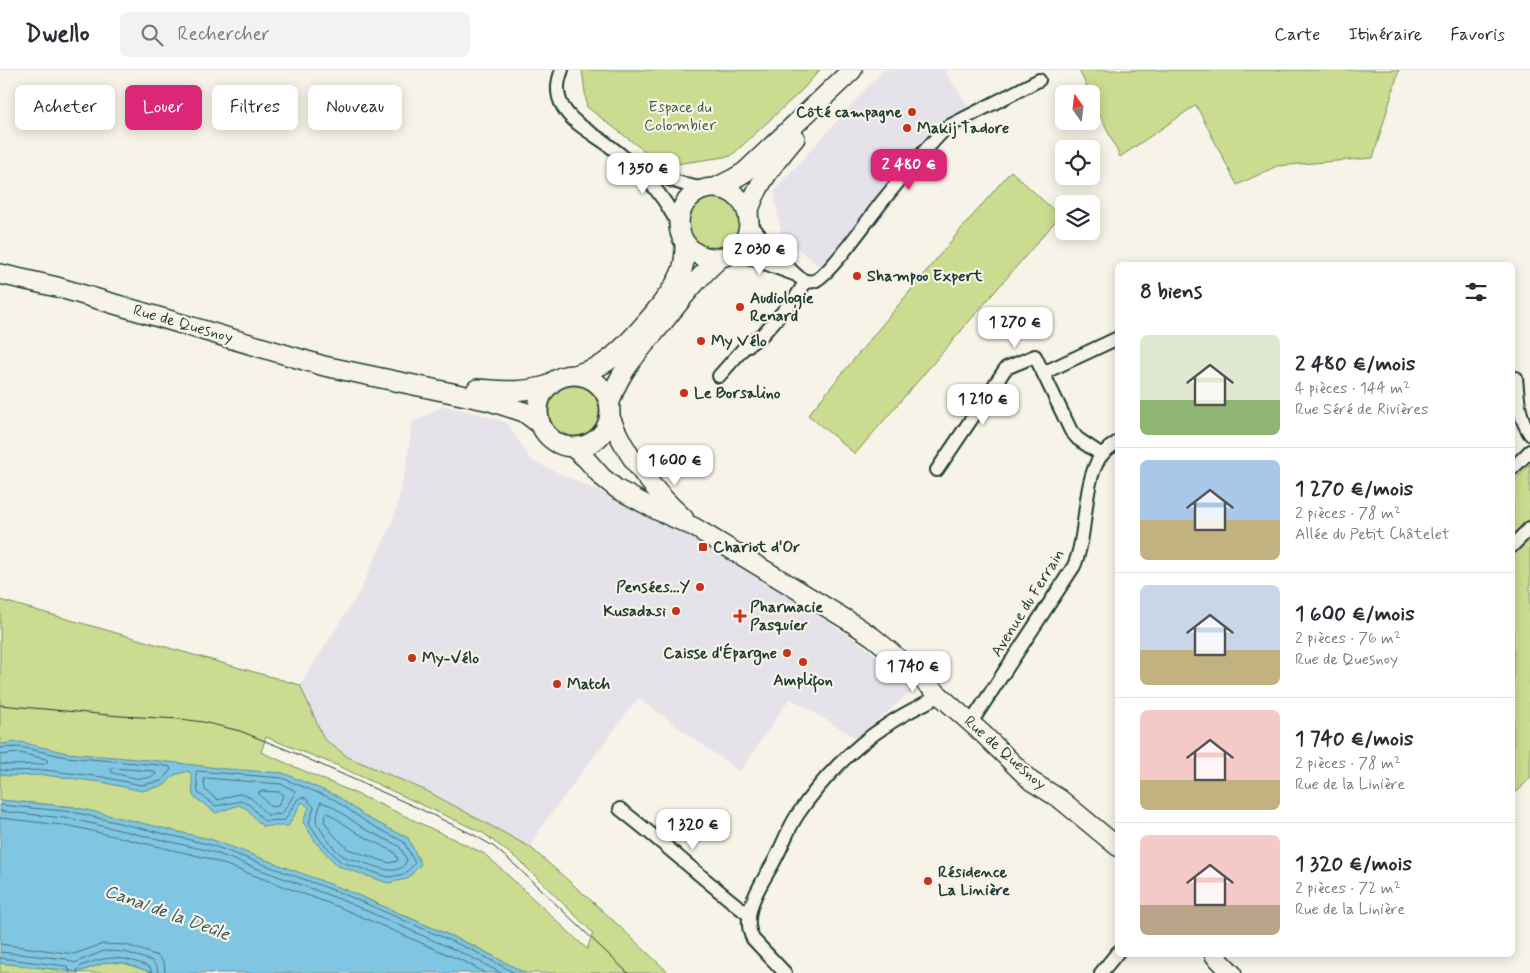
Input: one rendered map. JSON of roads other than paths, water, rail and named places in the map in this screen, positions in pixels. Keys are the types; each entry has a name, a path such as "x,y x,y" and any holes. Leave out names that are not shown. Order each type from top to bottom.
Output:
{"main road":[{"path":"848,75 765,175 754,194 749,216 749,230 745,241 739,248 703,273 630,362 617,382 605,430 597,439 584,446 564,446 555,441 545,432 538,416 539,403 544,392 561,377 574,375 606,362 624,347 651,316 673,286 684,264 680,215 685,204 694,195 745,172 848,75"},
{"path":"710,189 727,190 745,206 749,216"},
{"path":"682,235 692,251 701,256 709,258 725,256"},
{"name":"Rue de Quesnoy","path":"0,274 57,287 324,366 500,404 524,412 541,425"},
{"name":"Rue de Quesnoy","path":"367,374 469,388 513,391 529,390 550,385"},
{"path":"574,375 586,377 597,382 605,391 610,409"}],"street":[{"path":"562,70 558,82 558,90 559,100 564,108 577,122 620,154 658,192 670,207 682,235"},
{"path":"725,256 748,257 801,278 815,281 828,271 881,203 944,130 1039,80"},
{"path":"620,154 674,182 710,189"},
{"path":"749,216 756,232 801,278"},
{"path":"718,376 743,349 763,334 796,297 801,278"},
{"path":"1043,373 1115,339"},
{"path":"937,470 1006,368 1035,356 1071,431 1078,439 1102,455"},
{"path":"1516,378 1520,412 1530,434"},
{"name":"Rue de Quesnoy","path":"610,409 624,446 642,473 668,503 694,526"},
{"name":"Avenue du Ferrain","path":"969,721 976,715 1074,566 1080,548 1092,480 1098,462 1102,455 1115,444"},
{"name":"Rue de Quesnoy","path":"572,447 617,489 658,511 694,526 873,637 969,721 1031,780 1060,799 1115,845"},
{"path":"1515,466 1530,451"},
{"path":"1515,543 1530,528"},
{"path":"786,973 753,939 748,928 749,916 755,896 774,863 787,833 798,814 821,784 850,755 894,720 940,695"},
{"path":"620,809 749,916"},
{"path":"1101,973 1115,956"}],"water":[{"path":"20,742 67,753 283,773 337,796 368,818 408,838 421,864 407,879 388,883 338,866 317,844 303,822 309,807 302,802 288,826 262,826 247,809 239,805 216,813 193,796 192,777 189,771 174,775 165,785 142,791 101,782 44,775 8,776 0,774 0,744"},
{"name":"Canal de la Deûle","path":"0,800 74,807 213,840 346,890 476,947 525,973 154,973 124,963 107,962 79,972 0,963"}],"tram line":[{"path":"0,705 203,722 240,731 290,751 418,808 493,846 628,973"}],"place":[{"name":"Côté campagne","path":"912,112"},
{"name":"Makij Tadore","path":"907,128"},
{"name":"Shampoo Expert","path":"857,276"},
{"name":"Audiologie Renard","path":"740,307"},
{"name":"My Vélo","path":"701,341"},
{"name":"Le Borsalino","path":"684,393"},
{"name":"Chariot d'Or","path":"703,547"},
{"name":"Pensées...Y","path":"700,587"},
{"name":"Kusadasi","path":"676,611"},
{"name":"Pharmacie Pasquier","path":"740,616"},
{"name":"Caisse d'Épargne","path":"787,653"},
{"name":"My-Vélo","path":"412,658"},
{"name":"Amplifon","path":"803,662"},
{"name":"Match","path":"557,684"},
{"name":"Résidence La Linière","path":"928,881"}],"park label":[{"name":"Espace du Colombier","path":"680,116"}]}
